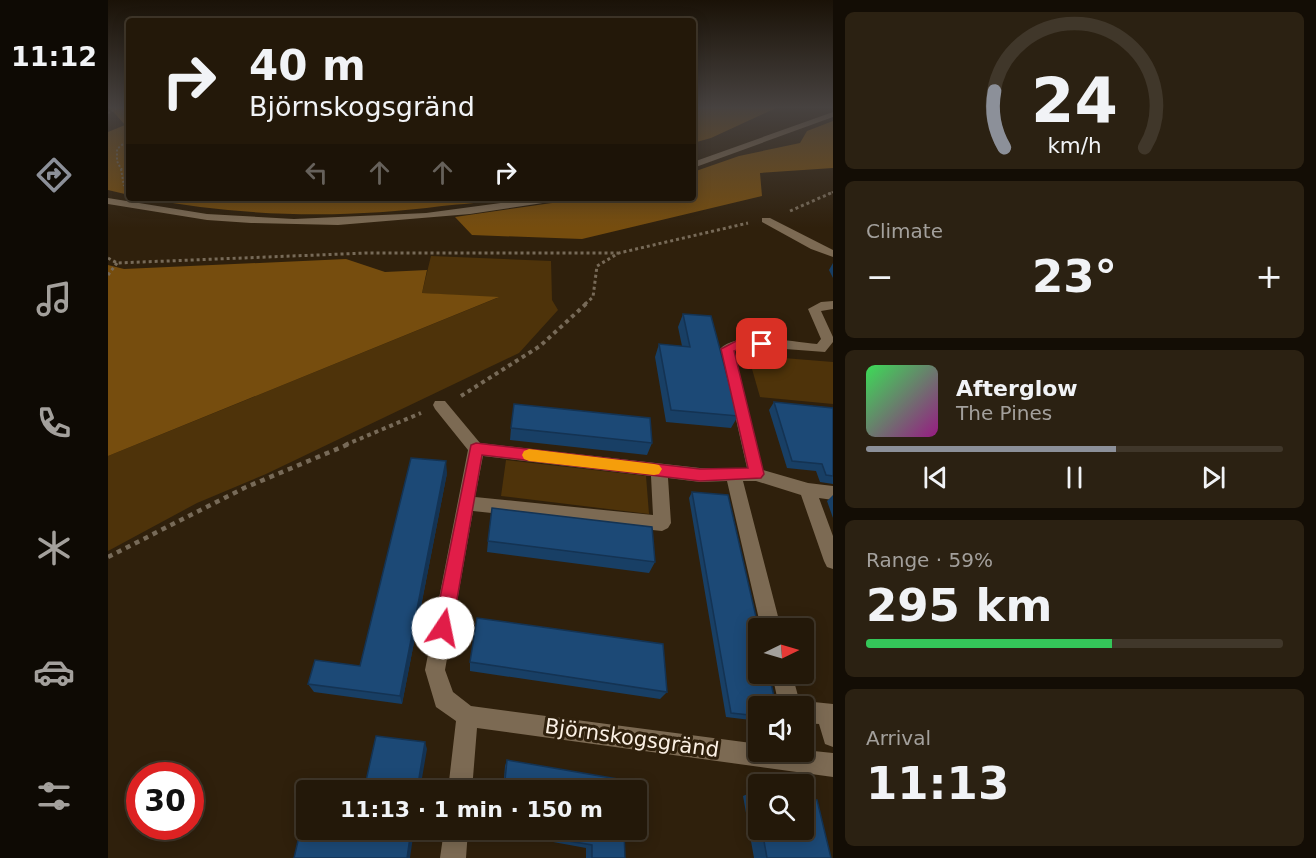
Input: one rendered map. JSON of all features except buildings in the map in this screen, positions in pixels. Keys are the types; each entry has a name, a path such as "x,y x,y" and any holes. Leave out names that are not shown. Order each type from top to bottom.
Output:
{"street":[{"path":"696,164 740,148"},
{"path":"108,201 208,217 286,221 363,221 444,215 536,201"},
{"path":"766,220 815,247 833,254"},
{"path":"756,474 727,349 742,342 820,349 828,340 814,309 833,305"},
{"path":"440,405 476,449 700,475 756,474 808,490 833,493"},
{"path":"461,780 467,716 444,699 435,670 476,449"},
{"path":"466,503 662,523 659,470"},
{"path":"733,474 769,618"},
{"path":"808,490 833,561"},
{"path":"814,713 830,715 833,736"},
{"name":"Björnskogsgränd","path":"467,716 833,765"},
{"path":"453,858 455,840"}],"path":[{"path":"118,148 117,161 124,187"},
{"path":"121,169 126,170"},
{"path":"108,258 117,263 367,253 619,253 686,236 766,220 833,192"},
{"path":"108,557 244,488 341,449 467,393 540,346 593,297 597,266 619,253"},
{"path":"108,275 117,263"}],"shaded area":[{"path":"108,148 126,148 126,194 108,190"},
{"path":"776,148 833,148 833,168 760,173 762,196 582,239 472,235 455,217 566,201 696,201 696,171 739,156"},
{"path":"164,201 484,201 405,210 331,214 256,212"},
{"path":"431,256 551,261 552,300 558,310 519,353 266,474 197,503 108,551 108,456 497,298 422,293"},
{"path":"346,259 385,272 427,270 422,293 499,297 108,456 108,265 124,269"},
{"path":"748,355 833,362 833,404 760,397"},
{"path":"506,460 646,476 649,514 501,496"}],"slow traffic":[{"path":"529,455 654,469"}],"route":[{"path":"443,628 476,449 700,475 756,474 727,349 742,342 762,344"}]}
